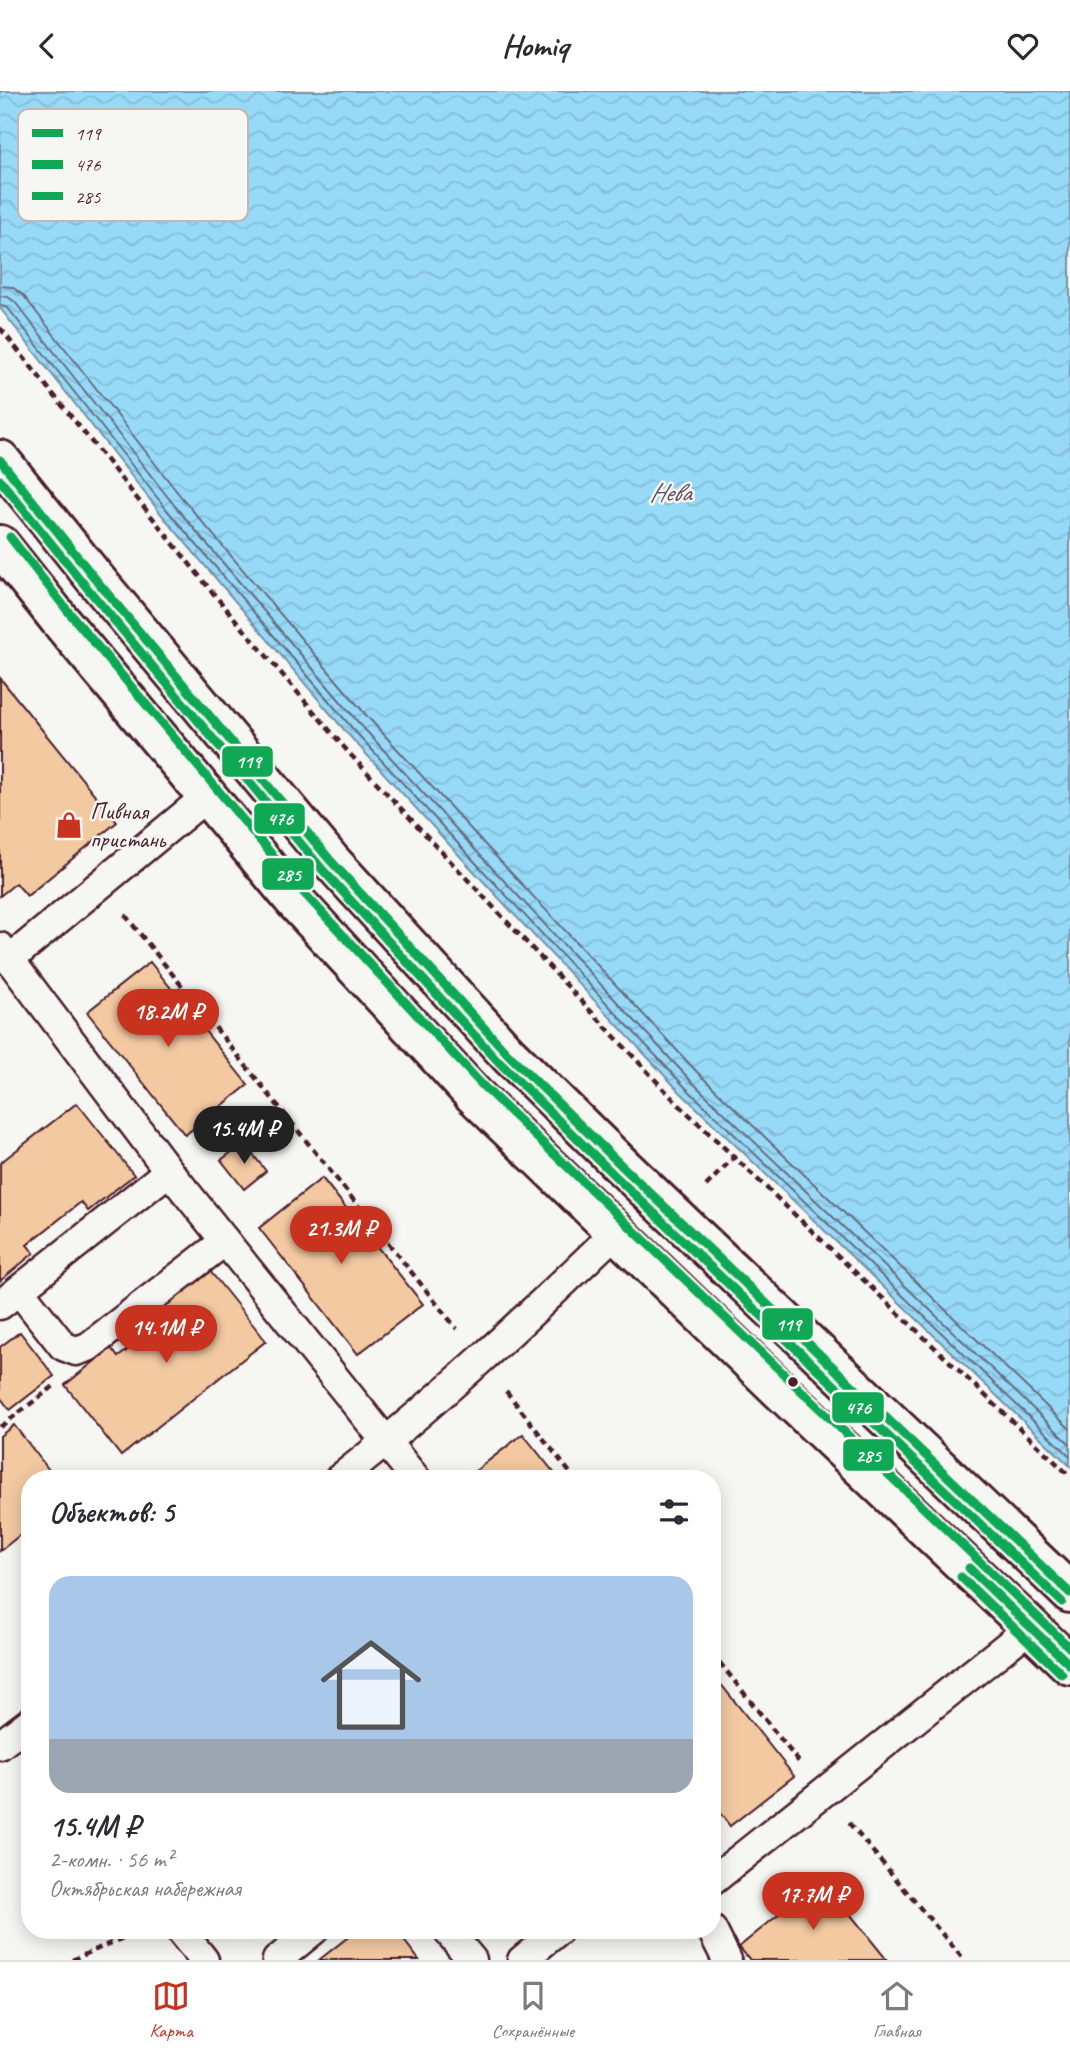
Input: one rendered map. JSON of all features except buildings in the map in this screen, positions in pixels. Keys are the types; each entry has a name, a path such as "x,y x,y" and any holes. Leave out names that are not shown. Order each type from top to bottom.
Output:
{"main road":[{"path":"0,460 97,581 330,859 508,1053 622,1166 1070,1593"},
{"path":"0,545 206,797 295,901 464,1084 1070,1665"}],"lane":[{"path":"206,797 100,885 4,953 169,1171 409,1470"},
{"path":"169,1171 10,1297 63,1346 76,1352 88,1347 225,1241"},
{"path":"350,1470 481,1359 616,1232"},
{"path":"721,1874 1031,1627"},
{"path":"0,1745 21,1728"},
{"path":"187,1939 204,1960"},
{"path":"276,1960 303,1939"},
{"path":"454,1939 472,1960"},
{"path":"522,1960 548,1939"},
{"path":"716,1939 727,1960"}],"path":[{"path":"0,328 204,582 349,753 675,1101 1070,1476"},
{"path":"100,885 568,1470"},
{"path":"701,1192 734,1157"},
{"path":"0,1427 66,1376 76,1352"},
{"path":"72,1960 120,1939"}],"water":[{"name":"Нева","path":"0,91 1070,91 1070,1466 680,1092 469,866 346,732 162,515 0,308"}],"transit line":[{"name":"119","path":"0,460 97,581 330,860 508,1054 1070,1593"},
{"name":"476","path":"0,480 321,868 499,1062 1062,1602"},
{"name":"285","path":"10,537 67,610 304,893 482,1085 1070,1648"},
{"name":"119","path":"969,1568 1070,1665"},
{"name":"476","path":"961,1577 1062,1674"}],"place":[{"name":"Пивная пристань","path":"69,825"}]}
